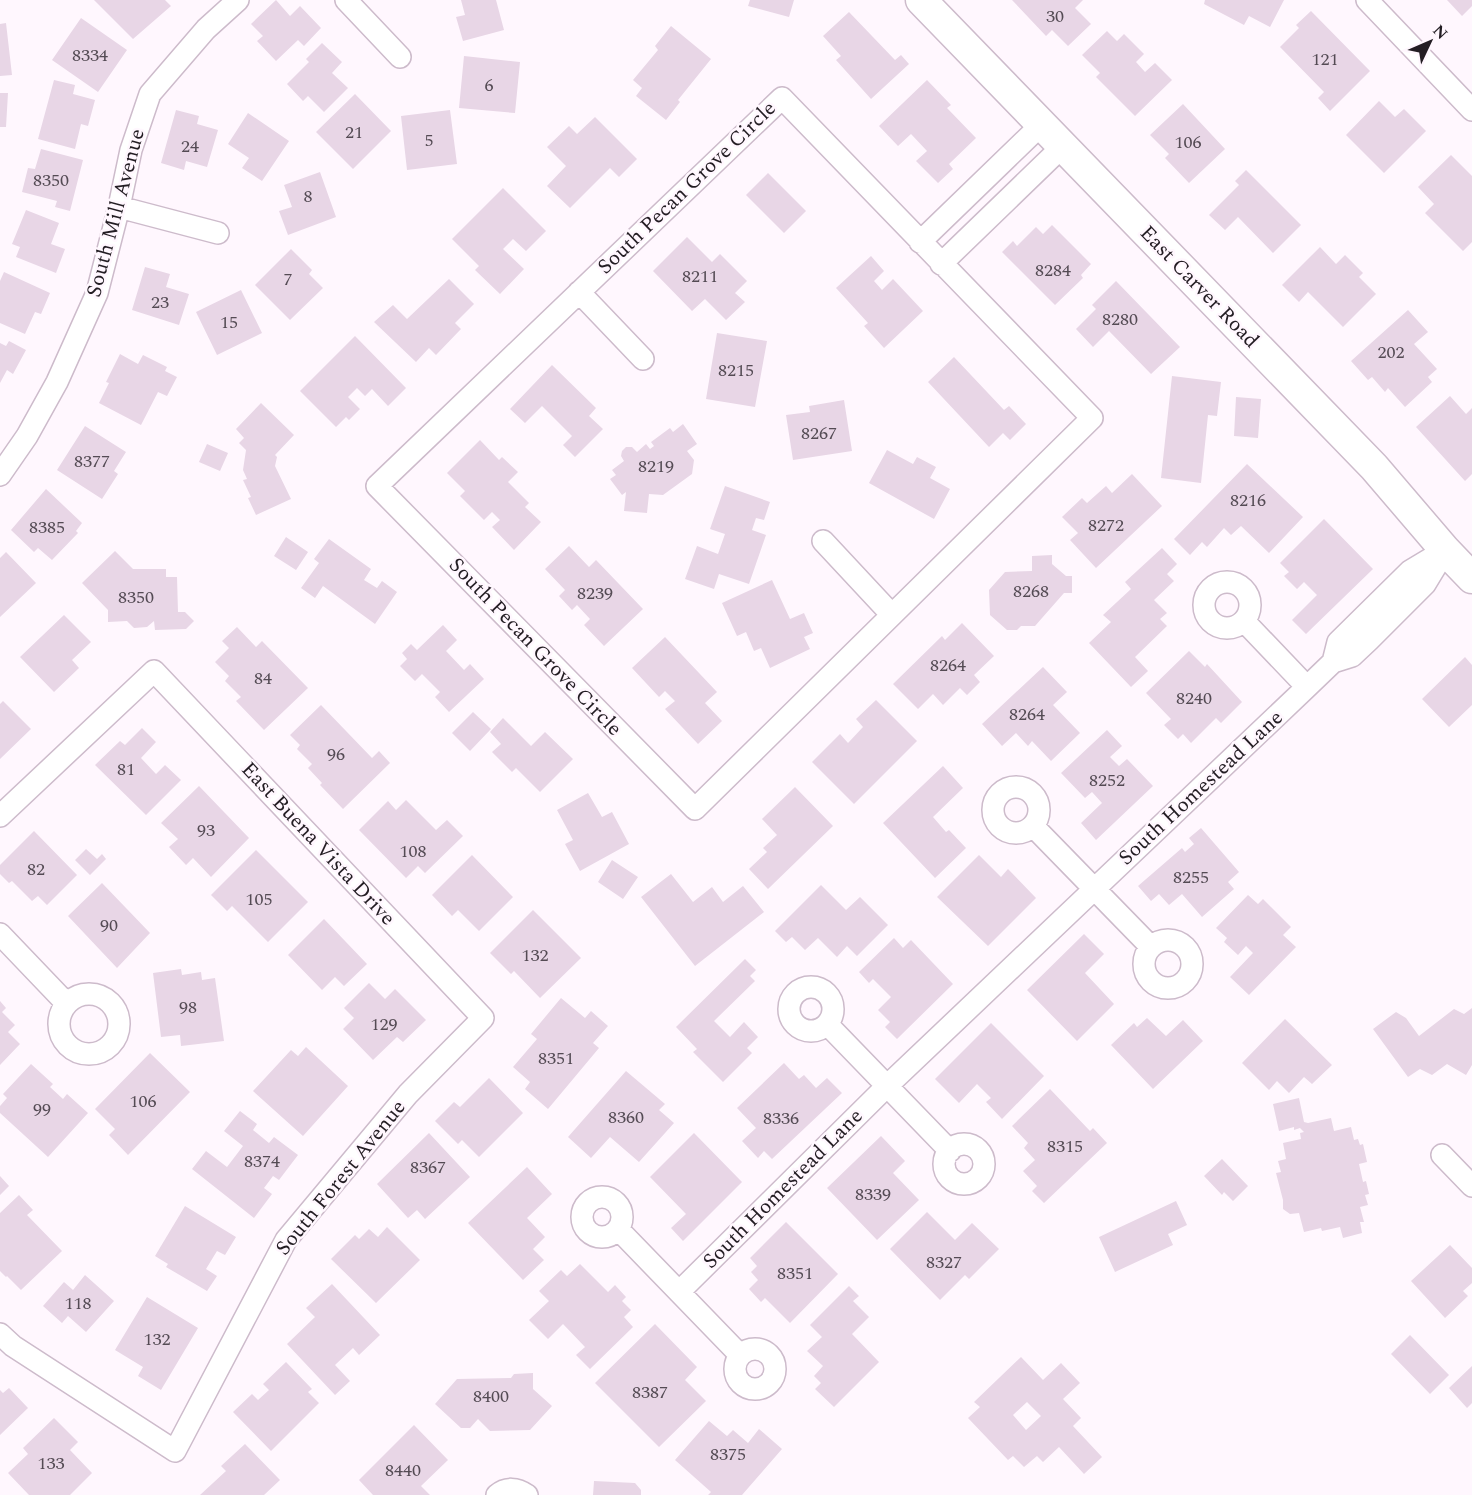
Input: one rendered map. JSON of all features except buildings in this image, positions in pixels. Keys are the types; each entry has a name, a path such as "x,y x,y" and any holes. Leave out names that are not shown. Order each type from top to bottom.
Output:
{"street":[{"name":"South Mill Avenue","path":"0,475 27,436 57,382 97,293 131,150 150,94 206,29 238,0"},
{"path":"346,0 400,57"},
{"name":"East Carver Road","path":"921,0 1374,467 1472,578"},
{"path":"1367,0 1472,110"},
{"name":"South Pecan Grove Circle","path":"782,98 941,264 1092,418 695,809 377,486 782,98"},
{"path":"920,242 1042,124"},
{"path":"941,264 1063,146"},
{"path":"983,182 1004,204"},
{"path":"119,207 218,233"},
{"name":"South Pecan Grove Circle","path":"579,292 644,358"},
{"path":"824,541 892,615"},
{"name":"South Homestead Lane","path":"678,1292 887,1086 1307,687 1332,662 1338,642 1410,571 1445,550"},
{"path":"1244,621 1307,687"},
{"name":"East Buena Vista Drive","path":"0,816 154,670 483,1018"},
{"path":"1033,826 1151,947"},
{"path":"0,934 66,1003"},
{"name":"South Forest Avenue","path":"0,1334 14,1346 175,1451 286,1240 408,1094 483,1018"},
{"path":"827,1024 950,1151"},
{"path":"1442,1155 1472,1186"},
{"path":"618,1229 740,1355"},
{"path":"496,1495 515,1489 527,1495"}]}
